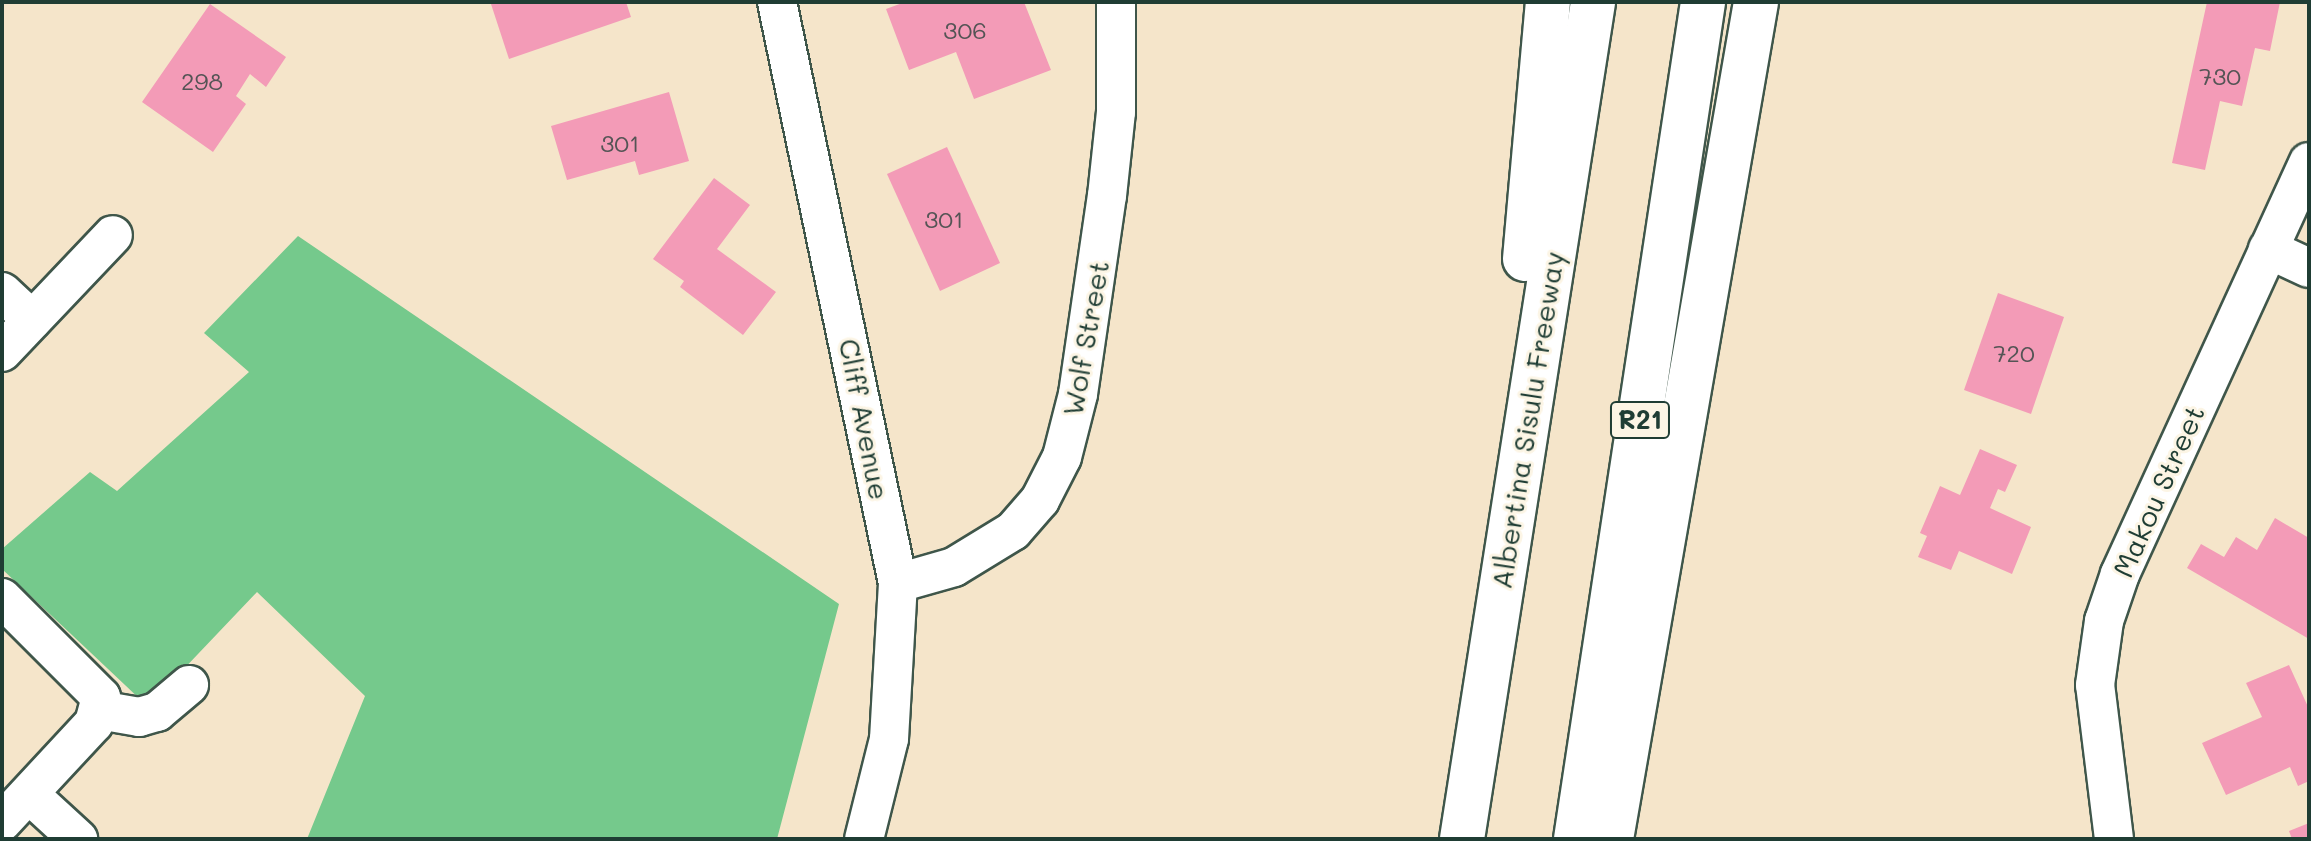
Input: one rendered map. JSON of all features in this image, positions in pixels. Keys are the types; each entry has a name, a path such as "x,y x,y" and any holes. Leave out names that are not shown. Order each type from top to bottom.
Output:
{"highway":[{"path":"1517,485 1512,413 1548,2"},
{"name":"Albertina Sisulu Freeway","path":"1462,839 1593,2"},
{"name":"R21","path":"1576,839 1703,2"},
{"path":"1611,839 1756,2"},
{"path":"1675,466 1714,335 1781,2"}],"street":[{"name":"Cliff Avenue","path":"777,2 898,583 889,739 864,839"},
{"name":"Wolf Street","path":"898,583 954,567 1013,531 1040,500 1062,457 1078,394 1107,196 1116,112 1116,2"},
{"name":"Makou Street","path":"2114,839 2095,685 2104,621 2120,574 2309,162"},
{"path":"2,352 113,235"},
{"path":"2268,249 2309,268"},
{"path":"2,292 32,320"},
{"path":"2,598 94,684 101,697 99,710 82,738 2,822"},
{"path":"99,710 139,717 157,712 189,685"},
{"path":"29,794 78,839"}],"green space":[{"path":"298,236 839,604 777,839 307,839 365,696 257,592 159,695 143,702 2,569 2,549 90,472 117,491 249,372 204,333"}],"building":[{"path":"626,2 631,17 509,59 491,4"},
{"path":"905,2 1024,2 1051,70 974,99 956,52 909,70 886,9"},
{"path":"2207,2 2280,2 2270,51 2255,48 2242,106 2220,101 2205,170 2172,163"},
{"path":"210,4 286,57 266,87 250,74 236,96 246,104 213,152 142,102"},
{"path":"669,92 689,161 639,175 635,161 567,180 551,126"},
{"path":"947,147 1000,263 940,291 887,174"},
{"path":"714,178 750,205 717,249 776,292 743,335 680,287 684,281 653,259"},
{"path":"1998,293 2064,317 2031,414 1964,390"},
{"path":"1980,449 2017,465 2005,492 1998,489 1990,508 2031,527 2012,574 1959,551 1951,570 1918,557 1927,536 1920,533 1940,486 1960,495"},
{"path":"2275,518 2309,538 2309,639 2187,568 2201,544 2224,557 2236,537 2257,550"},
{"path":"2289,665 2309,709 2309,781 2298,786 2290,767 2226,795 2202,743 2262,717 2246,683"},
{"path":"2309,823 2309,839 2292,839 2289,831"}]}
